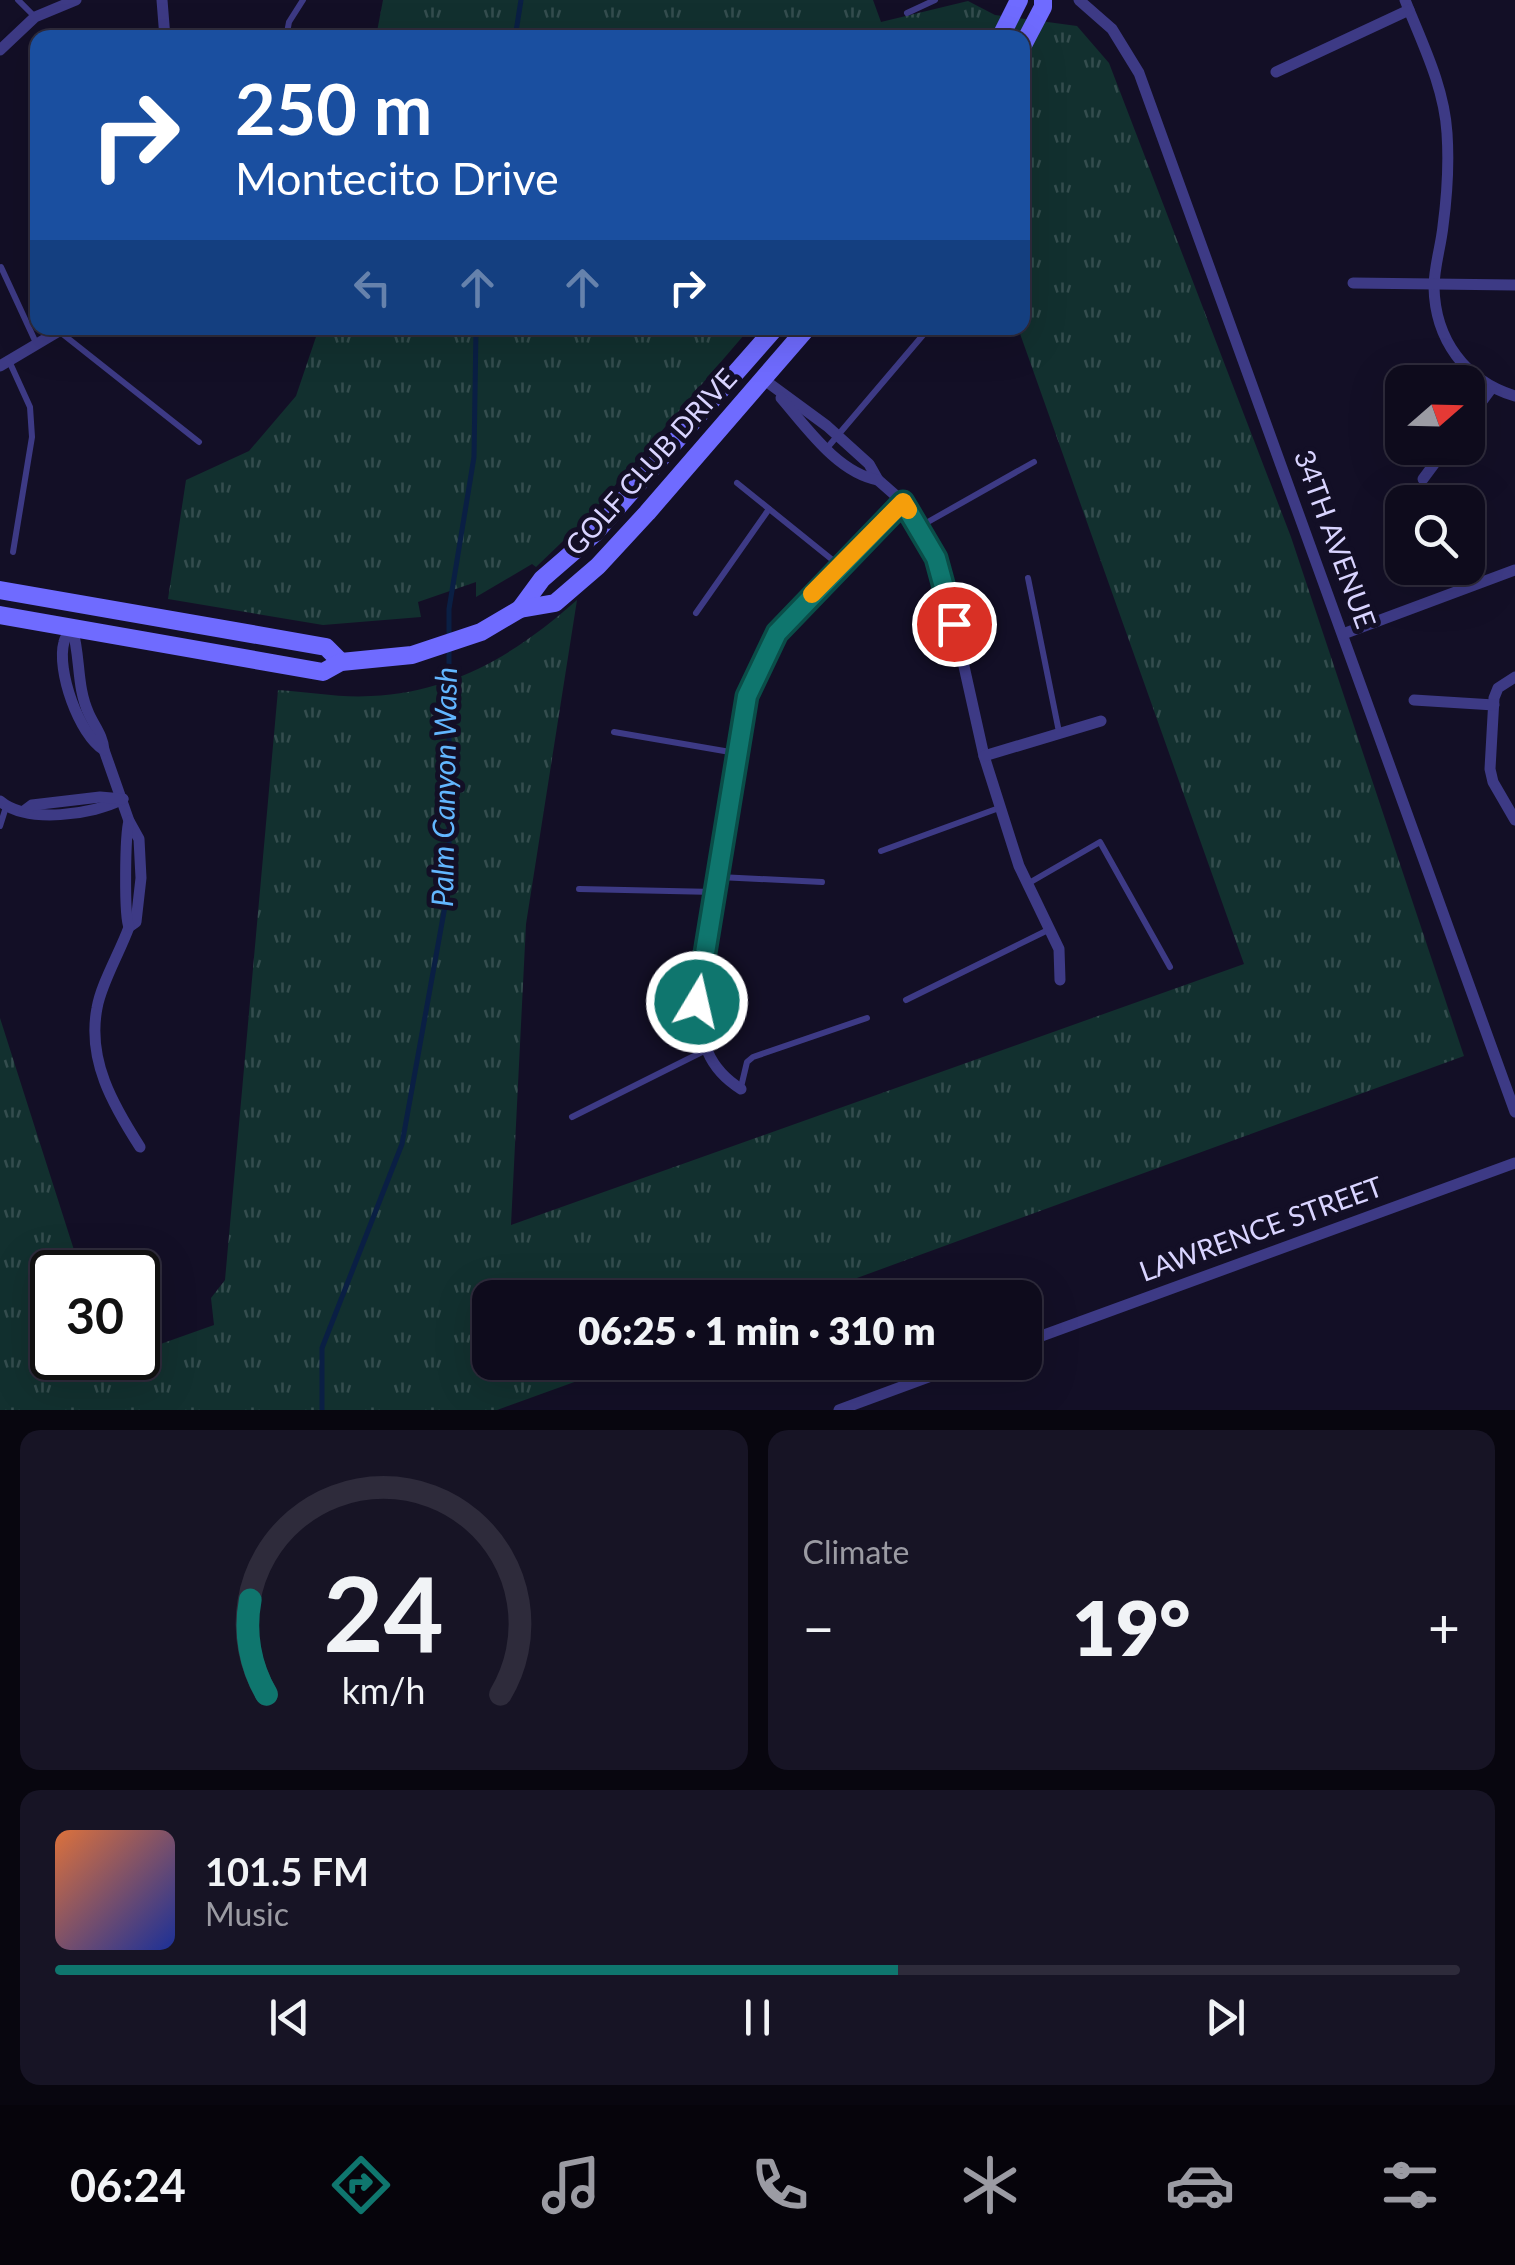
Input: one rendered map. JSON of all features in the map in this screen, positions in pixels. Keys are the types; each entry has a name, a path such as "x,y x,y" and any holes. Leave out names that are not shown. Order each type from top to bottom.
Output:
{"street":[{"path":"0,50 35,17 76,0"},
{"path":"162,0 164,30"},
{"path":"1004,30 1019,0"},
{"path":"1030,31 1043,0"},
{"name":"34TH AVENUE","path":"1079,0 1112,29 1139,72 1515,1112"},
{"path":"1276,72 1407,5 1424,42 1447,130 1444,226 1434,284 1437,320 1451,352 1491,388 1515,396"},
{"path":"1353,283 1515,285"},
{"path":"5,364 54,335"},
{"name":"GOLF CLUB DRIVE","path":"520,610 542,579 594,534 769,335"},
{"name":"GOLF CLUB DRIVE","path":"0,615 322,672 342,662 412,654 481,632 520,610 554,603 598,566 801,335"},
{"path":"745,364 838,435 869,464 878,480 903,502 936,558 999,808 1028,884 1059,948 1060,980"},
{"path":"763,379 827,448 859,476 878,480"},
{"path":"1485,396 1491,388"},
{"path":"1423,479 1433,465"},
{"path":"741,1089 712,1066 697,1002 747,696 777,633 903,502"},
{"path":"1343,634 1515,570"},
{"path":"0,590 326,647 342,662"},
{"path":"72,628 63,644 66,688 84,730 104,750 128,821 139,840 141,878 136,922 129,927 97,1007 96,1040 109,1096 140,1147"},
{"path":"1515,677 1498,688 1490,769 1515,820"},
{"path":"1414,700 1494,705"},
{"path":"984,756 1101,721"},
{"path":"3,804 32,816 103,810 123,799"},
{"name":"LAWRENCE STREET","path":"1042,1336 1515,1163"},
{"path":"838,1410 919,1380"}],"lane":[{"path":"18,0 35,17"},
{"path":"288,30 303,0"},
{"path":"907,13 935,0"},
{"path":"1,267 30,329"},
{"path":"33,335 38,346"},
{"path":"68,335 199,442"},
{"path":"827,448 923,335"},
{"path":"5,364 30,406 32,437 13,552"},
{"path":"919,528 1034,462"},
{"path":"737,483 840,566"},
{"path":"696,613 769,509"},
{"path":"1028,578 1060,734"},
{"path":"614,732 738,753"},
{"path":"0,826 3,804"},
{"path":"881,851 999,808"},
{"path":"1028,884 1100,842 1170,966"},
{"path":"718,876 822,882"},
{"path":"579,889 715,892"},
{"path":"906,1000 1050,930"},
{"path":"741,1089 747,1062 752,1058 867,1018"},
{"path":"572,1117 707,1050"}],"green space":[{"path":"383,0 873,0 881,22 968,1 995,15 1077,26 1109,63 1291,537 1464,1056 851,1280 472,1280 472,1380 580,1380 497,1410 0,1410 0,1018 74,1250 30,1250 30,1380 160,1380 160,1344 214,1325 211,1298 225,1280 278,690 360,696 430,687 507,653 577,600 526,924 511,1225 1244,964 1020,335 1030,335 1030,30 377,30"},
{"path":"317,335 744,335 587,518 536,567 532,564 476,597 476,582 418,602 421,617 323,625 168,599 186,480 249,451 296,396"}],"waterway":[{"name":"Palm Canyon Wash","path":"516,30 521,0"},
{"name":"Palm Canyon Wash","path":"449,637 449,609 474,457 476,335"},
{"name":"Palm Canyon Wash","path":"322,1410 322,1348 402,1144 449,884 449,648"}],"slow traffic":[{"path":"812,594 903,502 908,510"}],"route":[{"path":"697,1002 747,696 777,633 903,502 936,558 954,624"}]}
